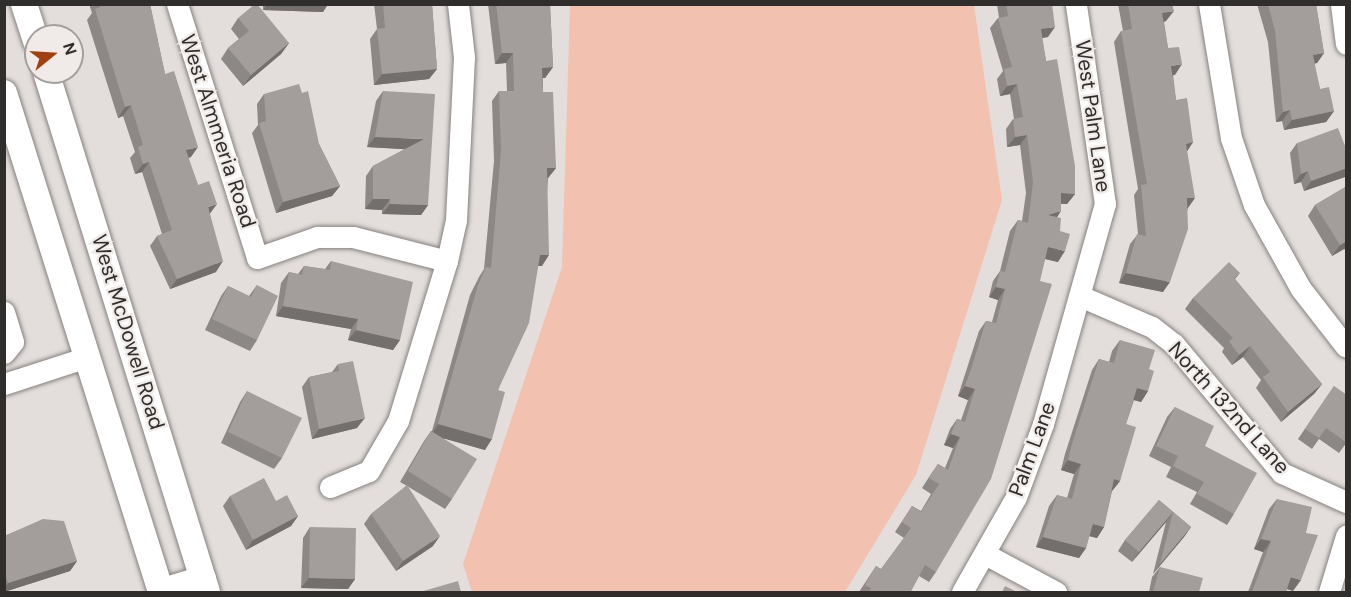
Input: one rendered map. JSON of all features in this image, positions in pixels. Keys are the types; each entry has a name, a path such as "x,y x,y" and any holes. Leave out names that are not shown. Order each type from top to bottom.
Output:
{"main road":[{"path":"24,4 30,24"},
{"name":"West McDowell Road","path":"50,84 205,586"},
{"path":"4,93 160,592 205,586"}],"street":[{"name":"West Almmeria Road","path":"177,4 258,258 317,237 353,237 447,261"},
{"path":"330,487 369,471 398,421 447,261 456,220 464,57 458,4"},
{"name":"West Palm Lane","path":"1076,4 1105,204 1080,296"},
{"path":"1209,4 1231,138 1254,205 1301,289 1347,348"},
{"path":"1341,4 1347,44"},
{"name":"North 132nd Lane","path":"1080,296 1152,327 1173,344 1282,473 1347,502"},
{"name":"Palm Lane","path":"962,592 985,554 1028,466 1080,296"},
{"path":"4,312 13,342 4,353"},
{"path":"4,384 87,357"},
{"path":"1329,592 1347,536"},
{"path":"985,554 1056,592"}],"shaded area":[{"path":"570,5 974,5 1002,200 916,475 845,592 472,592 463,564 562,267"}],"building":[{"path":"100,4 150,4 165,74 174,71 198,147 186,150 198,185 209,181 217,204 208,207 223,261 177,279 157,236 172,230 149,162 143,164 138,147 143,145 131,105 125,107 95,9 100,7"},
{"path":"255,4 289,43 251,75 228,48 249,31 238,18"},
{"path":"383,4 432,4 437,69 382,74 377,29 385,28"},
{"path":"496,4 550,4 553,67 542,68 543,92 553,92 556,168 547,168 549,255 540,255 529,323 498,390 505,392 492,439 438,424 478,285 486,267 491,268 501,151 499,91 514,91 513,53 502,53"},
{"path":"1006,4 1052,4 1055,27 1041,29 1046,61 1057,59 1075,166 1075,194 1061,193 1061,211 1048,215 1061,218 1060,231 1070,234 1065,251 1048,247 1040,281 1052,284 991,479 936,572 925,565 911,591 914,592 869,592 871,588 865,585 876,566 881,569 911,528 902,522 912,506 921,512 939,484 929,478 938,464 948,470 960,437 951,434 957,419 965,422 975,389 965,386 986,321 996,323 1005,289 996,287 1000,271 1005,272 1018,220 1028,223 1033,182 1027,135 1015,137 1013,119 1023,117 1017,84 1007,86 1004,69 1012,67 998,18 1008,16"},
{"path":"1128,4 1172,4 1174,11 1162,13 1168,48 1179,47 1182,64 1171,66 1176,100 1187,98 1193,142 1186,144 1195,198 1187,198 1188,229 1170,282 1126,273 1137,234 1146,236 1141,185 1147,184 1121,31 1132,29"},
{"path":"1268,4 1316,4 1324,53 1313,55 1320,89 1329,87 1334,111 1292,120 1290,110 1283,112 1275,31"},
{"path":"299,84 302,93 308,91 319,144 340,186 283,202 259,123 266,121 264,94"},
{"path":"383,91 435,94 428,205 390,204 390,199 373,199 373,166 424,139 375,137"},
{"path":"1338,128 1347,151 1347,168 1311,181 1308,171 1301,174 1297,143"},
{"path":"1347,186 1347,241 1340,245 1315,205"},
{"path":"331,261 413,282 400,340 356,330 358,319 283,306 289,272 302,275 304,266 330,270"},
{"path":"1229,262 1240,273 1234,278 1322,384 1288,412 1263,377 1270,372 1250,346 1239,355 1229,341 1233,338 1193,298"},
{"path":"257,285 278,296 257,340 212,319 228,286 251,297"},
{"path":"1120,340 1155,350 1149,369 1154,371 1148,391 1137,388 1126,424 1136,427 1120,481 1114,479 1104,527 1093,524 1086,548 1043,537 1057,495 1072,499 1081,464 1068,460 1072,444 1099,359 1114,363"},
{"path":"353,361 365,418 319,429 309,377 339,371 338,364"},
{"path":"1334,386 1347,395 1346,442 1326,428 1319,438 1305,429"},
{"path":"247,391 302,418 282,458 228,432"},
{"path":"1175,407 1214,426 1205,446 1257,473 1234,514 1197,494 1204,482 1173,466 1178,456 1156,446"},
{"path":"431,431 477,459 452,499 408,471"},
{"path":"264,478 276,501 287,495 298,516 253,540 230,496"},
{"path":"407,485 440,536 403,561 371,514"},
{"path":"1277,499 1312,507 1306,533 1318,535 1301,580 1291,577 1286,592 1252,592 1271,541 1261,539"},
{"path":"1159,500 1191,527 1160,564 1173,512 1139,552 1125,540"},
{"path":"43,519 64,521 77,561 8,583 4,572 4,536"},
{"path":"310,527 356,528 355,579 309,578"},
{"path":"1160,567 1203,578 1199,592 1153,592"},
{"path":"458,581 461,592 420,592"},
{"path":"1005,586 1017,592 1002,592"}]}
